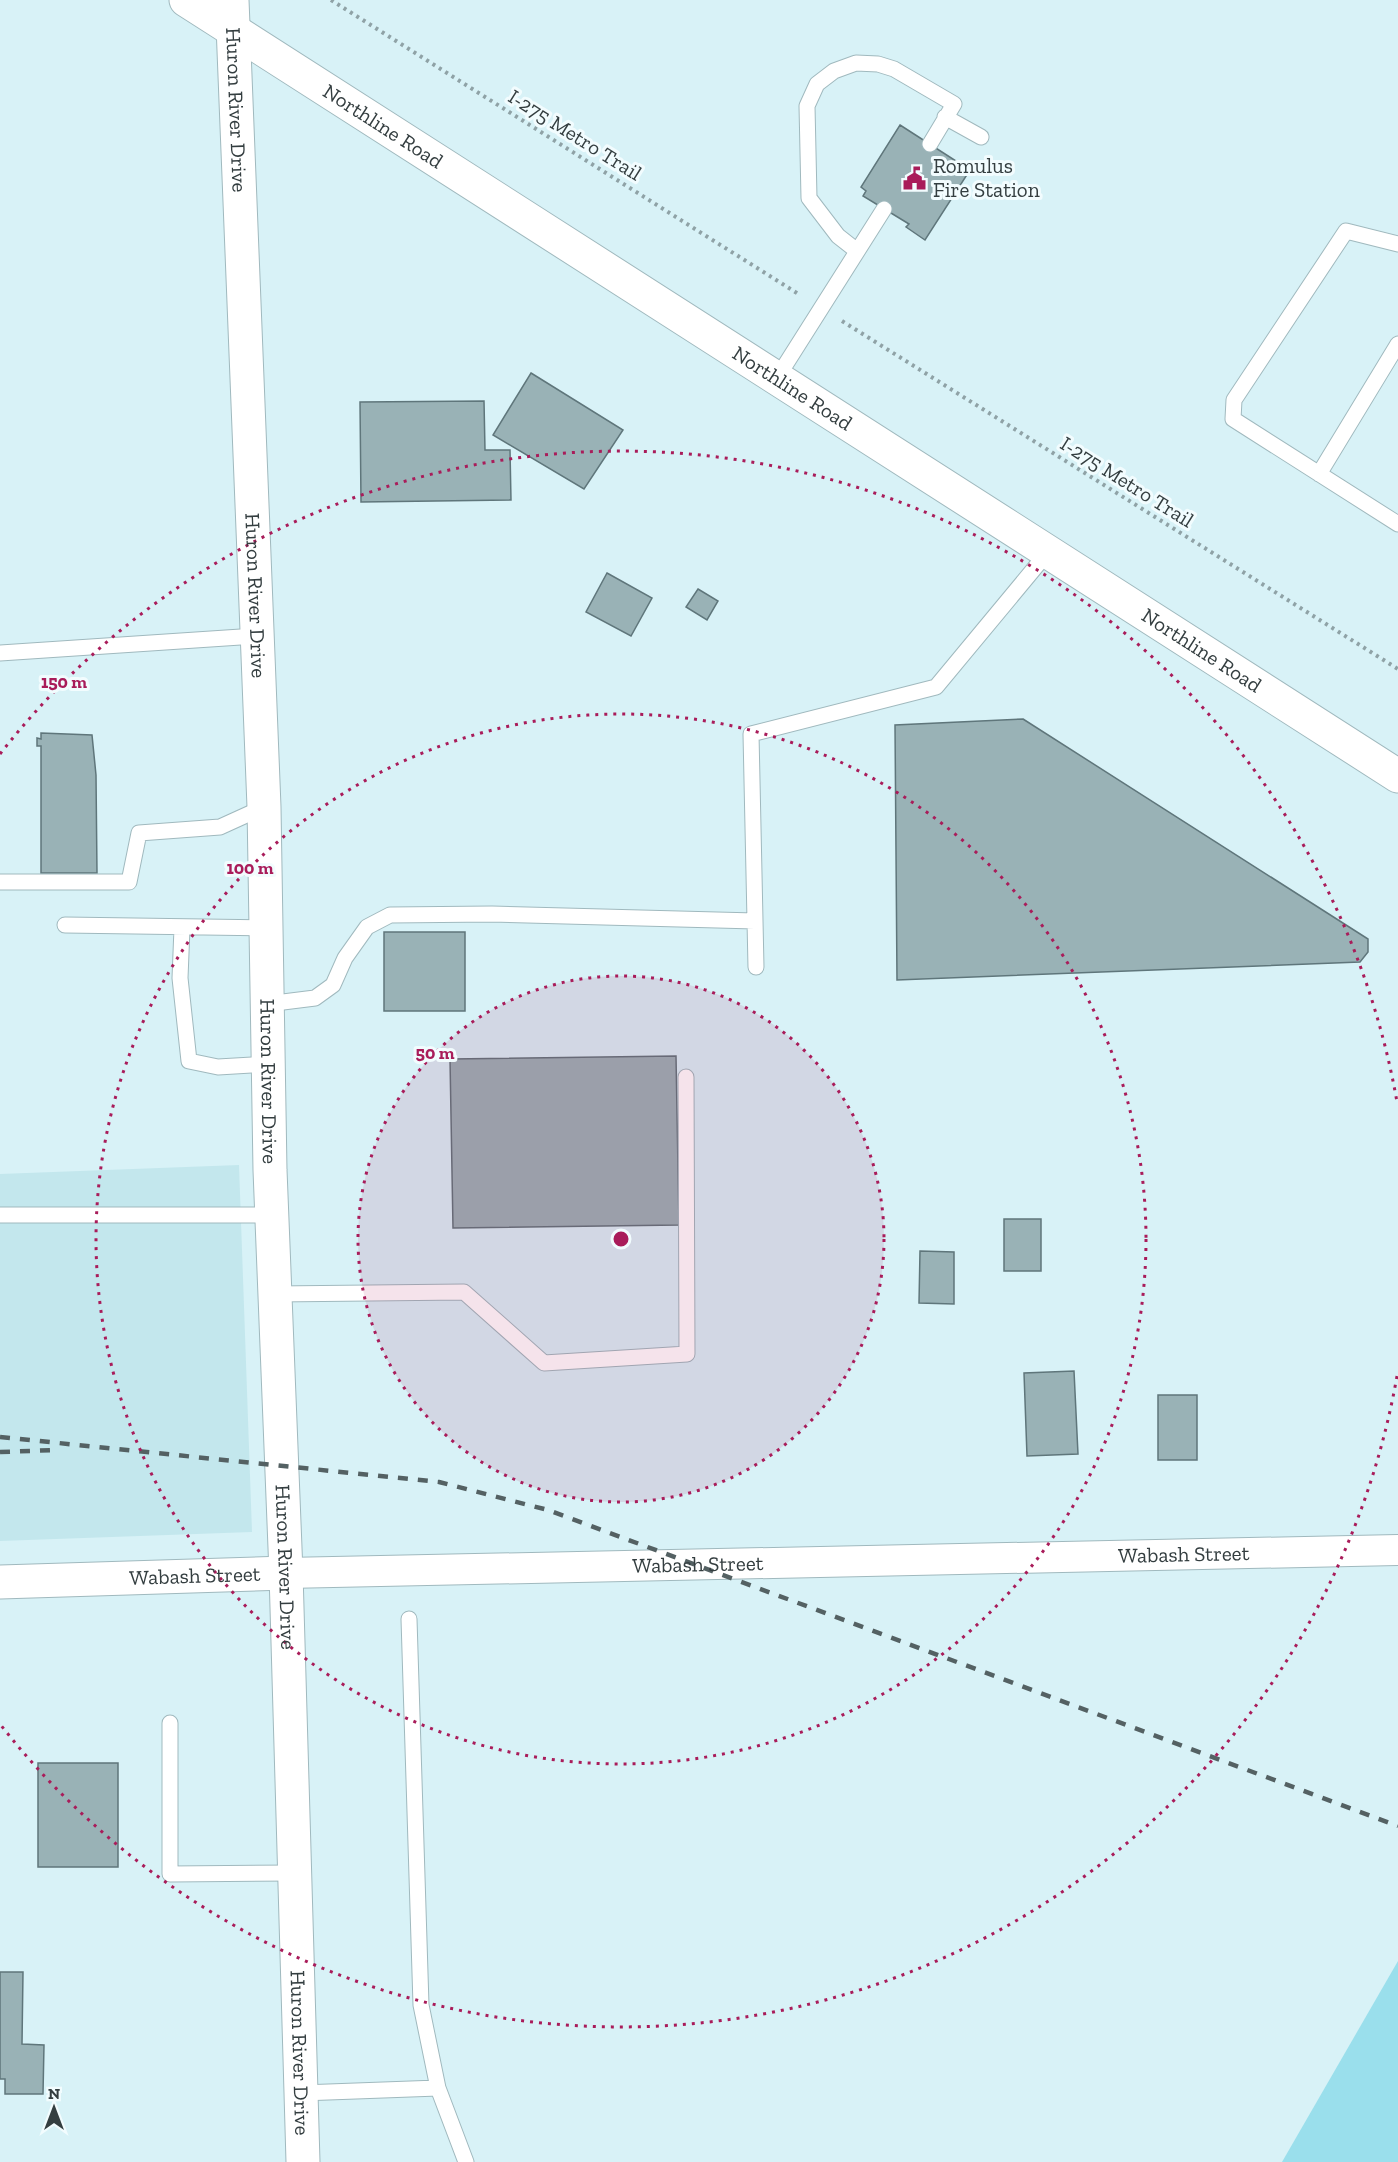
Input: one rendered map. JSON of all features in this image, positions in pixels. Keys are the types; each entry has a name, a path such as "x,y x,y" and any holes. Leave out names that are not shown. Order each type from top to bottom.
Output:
{"street":[{"name":"Northline Road","path":"186,0 232,16 777,378 1398,776"},
{"name":"Huron River Drive","path":"232,16 264,807 272,1215 286,1573 303,2162"},
{"name":"Wabash Street","path":"0,1582 286,1573 1398,1550"}],"lane":[{"path":"857,251 838,236 809,198 807,106 817,84 834,71 856,63 878,64 894,69 954,104 930,144"},
{"path":"945,117 981,137"},
{"path":"777,378 884,209"},
{"path":"1398,244 1346,231 1234,400 1233,419 1398,524"},
{"path":"1318,474 1398,344"},
{"path":"756,967 751,734 936,687 1048,552"},
{"path":"0,653 256,636"},
{"path":"0,882 129,882 139,833 220,827 264,807"},
{"path":"267,1004 315,998 333,985 345,958 367,927 390,915 492,914 755,921"},
{"path":"65,925 266,928"},
{"path":"182,928 180,978 189,1061 218,1067 268,1064"},
{"path":"275,1294 464,1292 544,1362 687,1354 686,1077"},
{"path":"0,1215 272,1215"},
{"path":"409,1619 421,2005 438,2088 466,2162"},
{"path":"170,1723 170,1874 295,1873"},
{"path":"301,2093 438,2088"}],"path":[{"name":"I-275 Metro Trail","path":"331,0 802,296"},
{"name":"I-275 Metro Trail","path":"840,320 1398,669"}],"shaded area":[{"path":"239,1165 252,1532 0,1541 0,1174"},
{"path":"1398,1961 1398,2162 1282,2162"}],"building":[{"name":"Romulus Fire Station","path":"900,125 970,170 925,240 906,227 909,224 863,196 866,191 861,187"},
{"path":"531,373 623,430 584,489 493,435"},
{"path":"484,401 485,450 510,450 511,500 361,502 360,402"},
{"path":"607,573 652,598 631,636 586,612"},
{"path":"698,589 718,601 707,620 686,607"},
{"path":"1023,719 1368,939 1368,952 1360,962 897,980 895,725"},
{"path":"41,733 92,735 96,775 97,873 41,873 41,746 37,746 37,738 41,739"},
{"path":"384,932 465,932 465,1011 384,1011"},
{"path":"676,1056 679,1225 453,1228 450,1059"},
{"path":"1004,1219 1041,1219 1041,1271 1004,1271"},
{"path":"920,1251 954,1252 954,1304 919,1303"},
{"path":"1074,1371 1078,1454 1027,1456 1024,1373"},
{"path":"1158,1395 1197,1395 1197,1460 1158,1460"},
{"path":"38,1763 118,1763 118,1867 38,1867"},
{"path":"0,1972 23,1972 22,2044 44,2045 43,2094 5,2094 5,2079 0,2079"}],"railway":[{"path":"0,1437 439,1482 548,1510 1398,1826"},
{"path":"0,1452 57,1450"}],"place":[{"name":"Romulus Fire Station","path":"915,178"}]}
